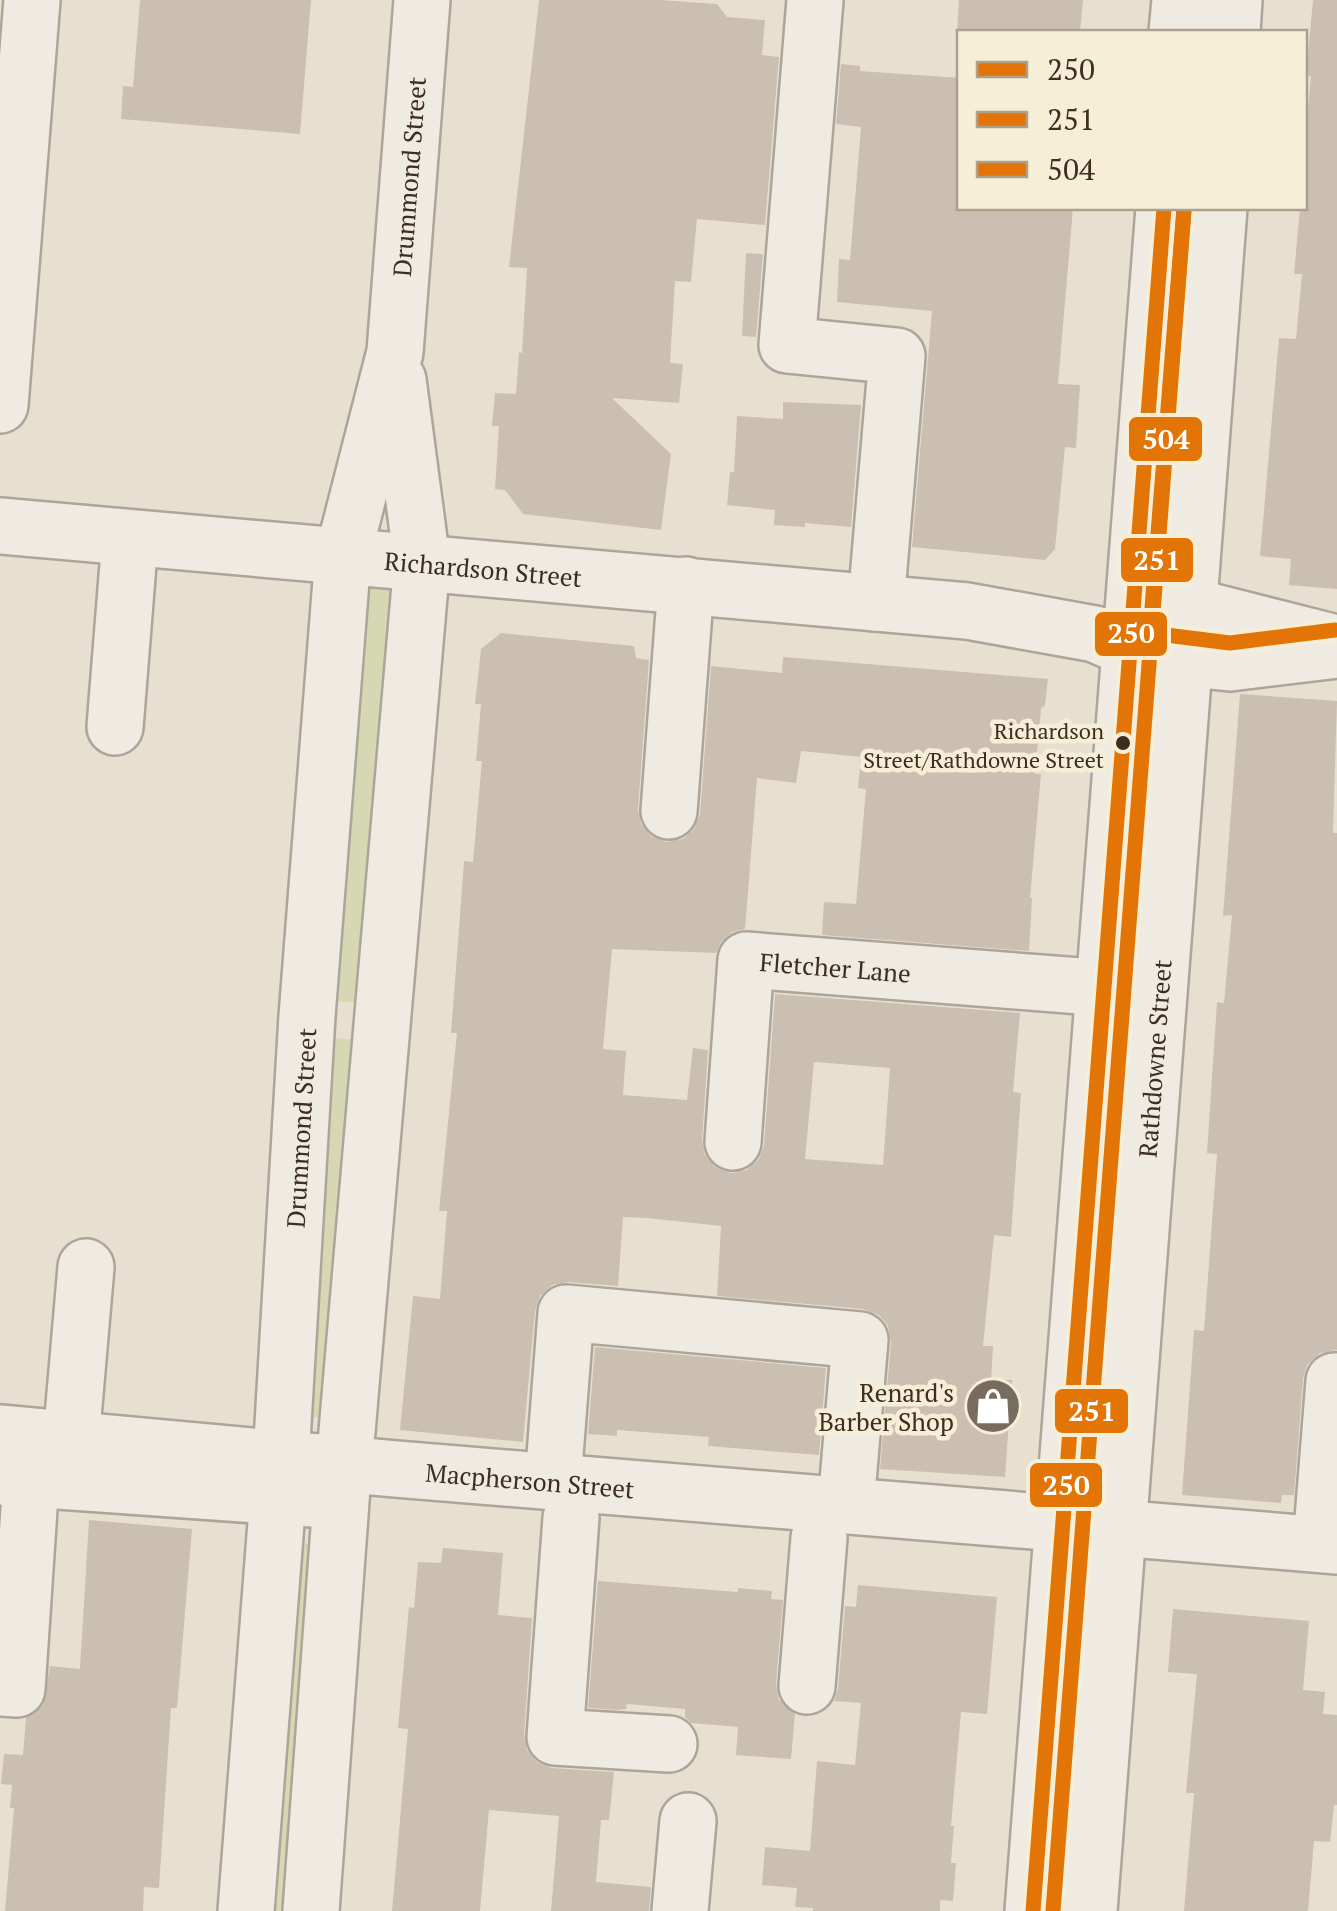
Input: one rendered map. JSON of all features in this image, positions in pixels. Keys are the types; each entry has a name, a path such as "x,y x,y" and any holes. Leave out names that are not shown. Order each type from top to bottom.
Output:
{"street":[{"path":"0,405 32,0"},
{"name":"Drummond Street","path":"246,1911 344,555 394,352 422,0"},
{"path":"815,0 787,345 897,356 876,603"},
{"path":"1178,30 1180,0"},
{"path":"1232,30 1234,0"},
{"path":"1033,1911 1164,210"},
{"name":"Rathdowne Street","path":"1089,1911 1219,210"},
{"name":"Drummond Street","path":"311,1911 343,1482 422,562 394,352"},
{"name":"Richardson Street","path":"0,526 967,610 1095,634 1131,625 1188,632 1230,663 1337,647"},
{"path":"116,727 130,539"},
{"path":"669,812 686,585"},
{"name":"Fletcher Lane","path":"733,1142 746,960 1106,988"},
{"path":"308,1016 384,1022"},
{"path":"71,1440 86,1267"},
{"path":"669,1744 555,1737 566,1313 860,1340 807,1686"},
{"path":"1118,1546 1332,1557 1334,1380 1337,1381"},
{"path":"1072,1391 1129,1395"},
{"name":"Macpherson Street","path":"0,1433 71,1440 279,1477"},
{"name":"Macpherson Street","path":"15,1478 279,1477 1118,1546"},
{"path":"0,1688 17,1689 15,1478"},
{"path":"680,1911 688,1821"}],"green space":[{"path":"360,584 402,589 370,1004 326,1000"},
{"path":"324,1037 367,1041 339,1420 293,1415"},
{"path":"286,1542 329,1545 302,1911 257,1911"}],"building":[{"path":"140,0 311,0 300,134 121,119 123,86 133,87"},
{"path":"539,0 717,4 727,17 765,20 762,55 779,57 765,225 697,219 691,282 675,281 670,363 683,364 679,403 612,398 671,454 661,530 523,514 505,490 495,489 499,426 492,426 495,393 516,394 519,352 522,353 527,268 509,267"},
{"path":"959,0 1083,0 1080,30 957,30"},
{"path":"1313,0 1337,0 1337,589 1289,585 1291,559 1260,556 1279,338 1296,339 1302,274 1294,274 1300,210 1307,210 1311,76 1307,75"},
{"path":"841,64 860,66 860,71 957,78 957,210 1073,210 1058,384 1080,385 1076,448 1065,447 1055,549 1045,560 912,547 932,311 837,302 839,259 850,260 861,127 836,124"},
{"path":"746,253 763,254 756,337 742,336"},
{"path":"783,402 861,405 851,527 774,525 775,510 727,505 730,472 734,472 737,416 783,419"},
{"path":"501,633 634,646 636,658 649,660 638,810 641,824 651,836 666,842 683,839 694,829 700,814 711,666 782,673 783,657 1048,679 1035,774 1041,774 1029,951 822,935 824,902 856,904 866,789 858,788 861,757 801,751 796,783 757,778 745,929 732,932 716,953 612,949 603,1049 626,1051 623,1095 687,1100 693,1048 708,1050 702,1141 705,1155 715,1167 732,1173 747,1170 759,1159 764,1145 775,994 1020,1013 1013,1092 1021,1093 1011,1237 994,1235 983,1346 993,1346 991,1380 1012,1380 1005,1477 880,1469 891,1343 888,1326 879,1315 863,1309 717,1296 721,1226 647,1218 623,1217 618,1286 568,1282 552,1285 540,1296 535,1311 523,1442 400,1430 413,1296 440,1299 447,1211 439,1211 457,1033 451,1033 464,861 473,862 482,761 476,761 481,704 475,704 481,649","holes":["814,1062 890,1068 883,1165 805,1159"]},
{"path":"1240,694 1337,701 1333,833 1337,833 1337,1350 1320,1353 1307,1365 1294,1495 1282,1495 1281,1503 1182,1495 1194,1330 1204,1331 1217,1154 1207,1153 1217,1002 1224,1003 1232,915 1223,916"},
{"path":"595,1347 826,1368 819,1455 708,1446 709,1437 617,1430 617,1436 588,1434"},
{"path":"89,1520 192,1529 177,1708 171,1708 159,1888 144,1887 143,1911 5,1911 14,1808 10,1808 12,1785 1,1784 4,1754 23,1755 26,1718 43,1705 50,1666 80,1669"},
{"path":"443,1548 503,1553 498,1615 532,1618 524,1735 527,1750 537,1762 552,1768 614,1772 609,1820 601,1820 596,1882 651,1887 649,1911 551,1911 559,1816 489,1810 480,1911 392,1911 408,1729 398,1728 409,1607 414,1608 418,1562 441,1563"},
{"path":"598,1581 772,1591 771,1599 783,1600 776,1684 779,1700 795,1714 791,1759 736,1755 738,1727 691,1723 685,1717 685,1709 627,1704 626,1709 619,1710 588,1708"},
{"path":"858,1585 997,1597 987,1714 961,1712 951,1826 951,1863 956,1863 953,1901 940,1900 940,1911 813,1911 795,1907 797,1888 762,1885 765,1847 810,1851 817,1761 855,1765 861,1703 834,1701 845,1606 856,1607"},
{"path":"1173,1609 1309,1621 1303,1690 1325,1692 1323,1714 1337,1715 1337,1805 1330,1842 1314,1841 1308,1911 1184,1911 1194,1793 1186,1793 1197,1674 1168,1672"}],"transit line":[{"name":"250","path":"1033,1911 1164,210"},
{"name":"251","path":"1053,1911 1184,210"},
{"name":"504","path":"1184,210 1150,633 1230,643 1335,630"}],"place":[{"name":"Richardson Street/Rathdowne Street","path":"1123,743"},
{"name":"Renard's Barber Shop","path":"993,1406"}]}
